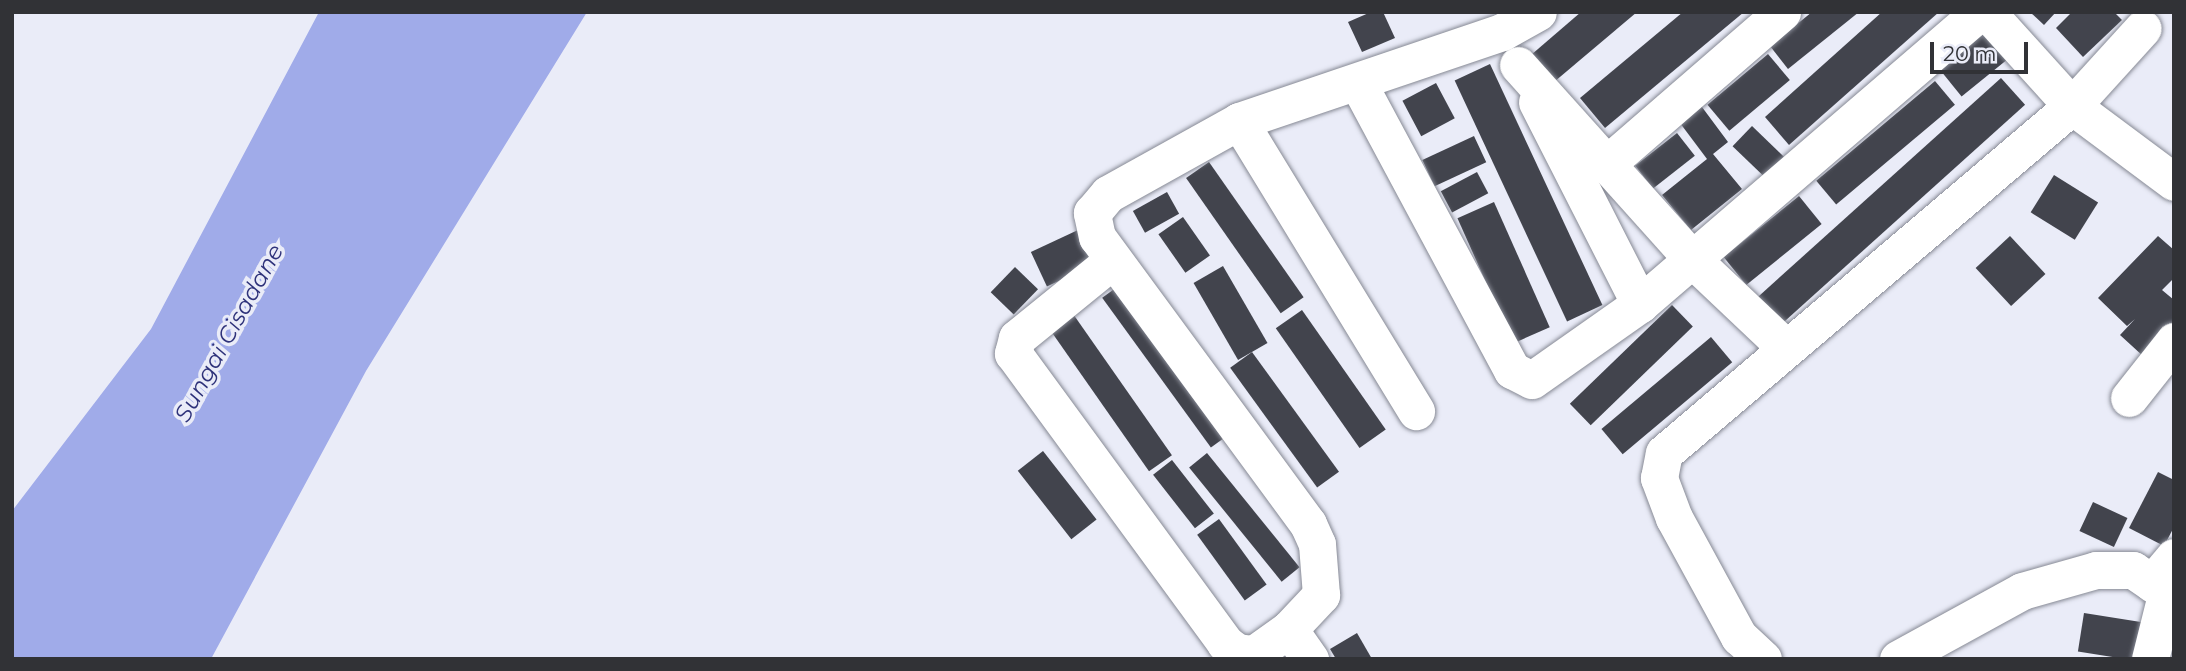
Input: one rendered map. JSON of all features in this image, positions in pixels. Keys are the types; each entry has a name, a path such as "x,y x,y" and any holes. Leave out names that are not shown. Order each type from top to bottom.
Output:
{"street":[{"path":"1113,260 1017,338 1013,353 1225,643 1237,652 1254,654 1299,644 1321,595 1317,544 1308,524 1113,260 1091,225 1097,202 1239,121 1358,83 1502,32 1538,12"},
{"path":"1609,162 1782,12"},
{"path":"1358,83 1520,378 1541,378 1640,304 1693,260 1980,12"},
{"path":"1987,12 2072,106 2174,182"},
{"path":"1763,659 1739,637 1705,579 1666,500 1659,463 1673,441 2072,106 2143,28"},
{"path":"1502,32 1640,304"},
{"path":"1518,65 1609,162 1693,260 1785,348"},
{"path":"1239,121 1416,411"},
{"path":"2129,398 2174,341"},
{"path":"1898,659 2022,590 2096,570 2133,570 2166,583 2150,659"}],"water":[{"name":"Sungai Cisadane","path":"319,12 587,12 366,371 211,659 12,659 12,511 151,329"}],"building":[{"path":"1371,12 1383,12 1395,38 1362,52 1348,22"},
{"path":"1581,12 1637,12 1554,82 1531,55"},
{"path":"1683,12 1744,12 1605,128 1580,98"},
{"path":"1812,12 1859,12 1788,69 1770,46"},
{"path":"1882,12 1939,12 1789,145 1765,117"},
{"path":"2030,12 2056,12 2044,25"},
{"path":"2072,12 2114,12 2122,20 2083,57 2056,28"},
{"path":"1984,32 2007,60 1962,96 1939,69"},
{"path":"1768,54 1790,80 1729,131 1707,105"},
{"path":"1490,64 1602,305 1567,322 1455,80"},
{"path":"2001,78 2025,105 1781,325 1757,298"},
{"path":"1935,81 1955,105 1836,204 1816,181"},
{"path":"1436,83 1455,118 1421,136 1402,101"},
{"path":"1699,103 1728,142 1713,154 1742,189 1691,230 1662,195 1707,159 1677,119"},
{"path":"1752,126 1785,158 1766,178 1733,146"},
{"path":"1677,133 1695,156 1653,188 1635,166"},
{"path":"1474,136 1486,162 1435,186 1422,160"},
{"path":"1209,162 1304,297 1281,313 1186,178"},
{"path":"1477,172 1488,193 1452,212 1441,191"},
{"path":"2054,175 2098,203 2075,240 2031,212"},
{"path":"1167,192 1179,214 1145,233 1133,211"},
{"path":"1799,196 1822,224 1746,285 1724,257"},
{"path":"1494,202 1550,327 1513,343 1457,218"},
{"path":"1183,217 1210,256 1185,273 1158,234"},
{"path":"1078,230 1094,264 1047,286 1031,252"},
{"path":"2010,236 2045,274 2011,306 1976,268"},
{"path":"2158,236 2174,250 2174,278 2162,290 2174,300 2174,323 2143,356 2120,335 2135,319 2127,326 2098,298"},
{"path":"1223,266 1268,343 1238,360 1194,283"},
{"path":"1015,267 1038,289 1014,314 991,292"},
{"path":"1124,282 1233,432 1211,448 1102,298"},
{"path":"1672,305 1693,327 1591,425 1570,404"},
{"path":"1302,310 1386,430 1360,448 1276,328"},
{"path":"1071,311 1172,455 1149,471 1048,327"},
{"path":"1711,337 1732,362 1623,454 1601,429"},
{"path":"1252,352 1339,472 1317,488 1230,368"},
{"path":"1043,451 1097,520 1071,539 1018,471"},
{"path":"1207,453 1300,567 1282,582 1189,467"},
{"path":"1172,460 1214,514 1195,528 1153,475"},
{"path":"2158,472 2174,480 2174,527 2164,546 2129,528"},
{"path":"2093,502 2127,518 2114,547 2079,531"},
{"path":"1219,519 1267,585 1245,600 1197,535"},
{"path":"2084,613 2150,623 2145,659 2125,659 2078,652"},
{"path":"1357,633 1372,659 1336,659 1330,649"}]}
